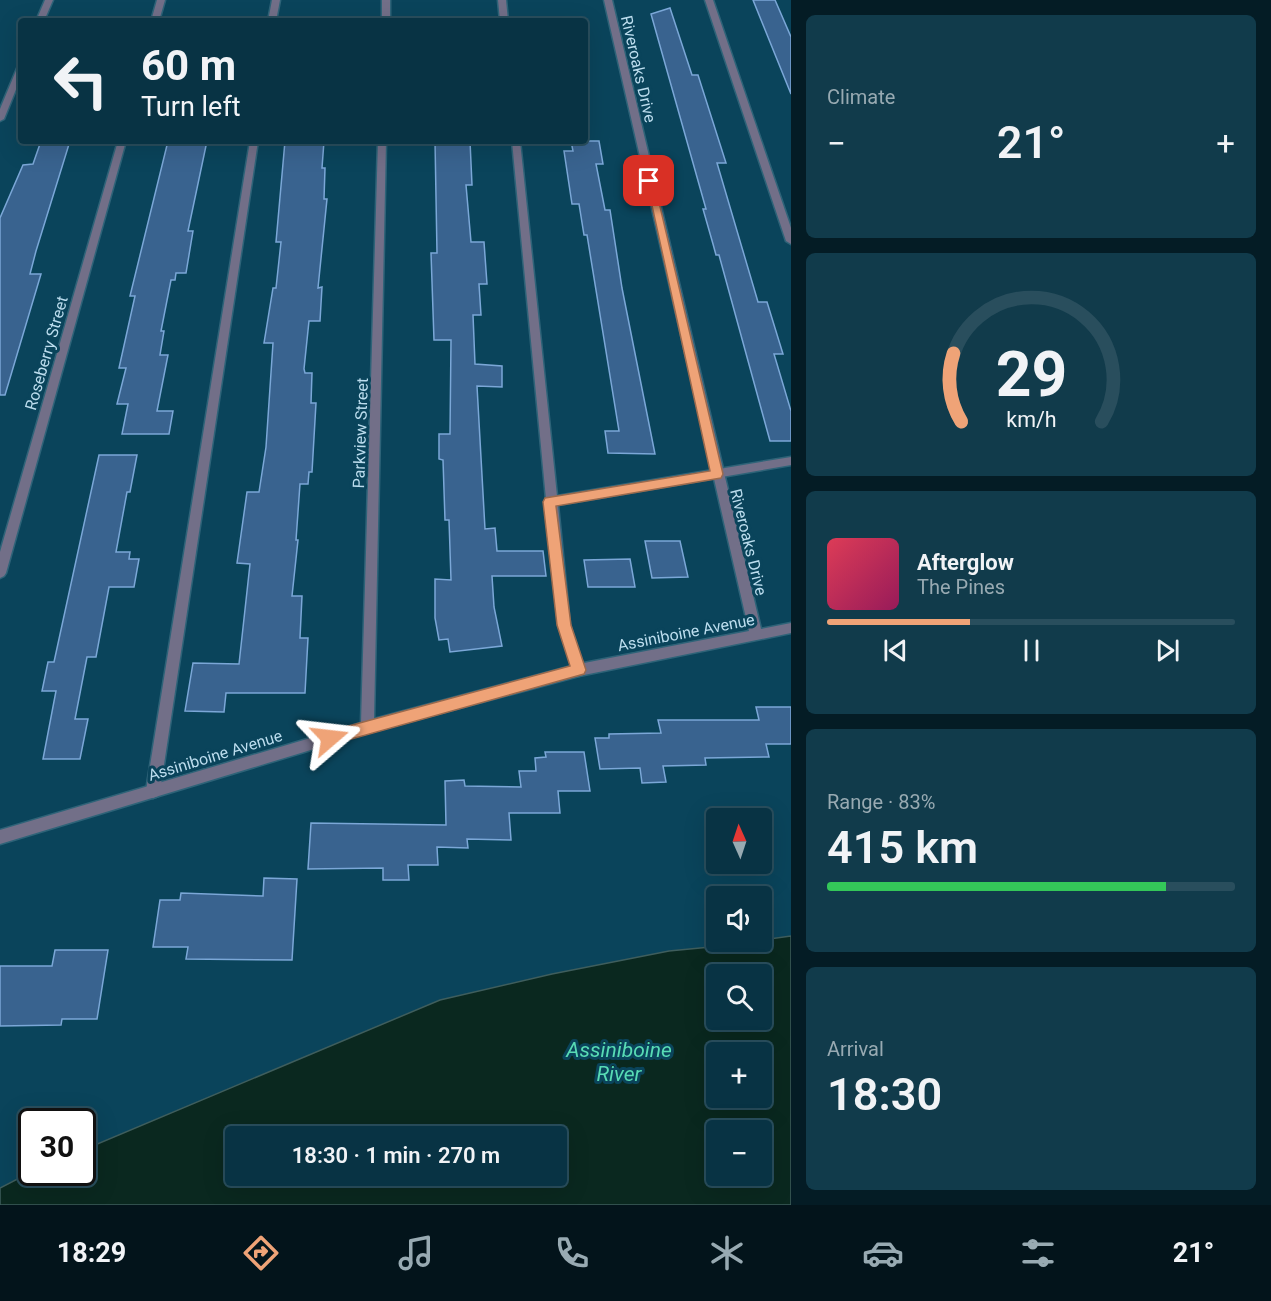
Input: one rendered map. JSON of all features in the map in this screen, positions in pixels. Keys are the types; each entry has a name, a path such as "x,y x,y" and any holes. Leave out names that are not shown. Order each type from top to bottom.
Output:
{"street":[{"path":"41,18 49,0"},
{"path":"157,18 161,0"},
{"path":"273,18 276,0"},
{"path":"386,0 386,18"},
{"path":"502,0 504,18"},
{"name":"Riveroaks Drive","path":"608,0 756,635"},
{"path":"710,0 791,242"},
{"path":"0,119 18,75"},
{"name":"Roseberry Street","path":"0,573 121,144"},
{"path":"153,791 254,144"},
{"name":"Parkview Street","path":"367,726 382,144"},
{"path":"516,144 564,625 579,670"},
{"path":"550,502 791,461"},
{"name":"Assiniboine Avenue","path":"0,837 367,726 406,718 579,670 791,628"}],"water":[{"name":"Assiniboine River","path":"791,936 791,1205 0,1205 0,1188 18,1179 18,1186 96,1186 96,1145 440,1000 552,974 669,951 706,947 706,952 772,952 772,939"}],"building":[{"path":"753,0 775,0 791,37 791,94"},
{"path":"670,8 692,75 698,75 726,163 717,163 758,302 767,302 783,354 774,354 791,411 791,441 770,441 719,255 716,255 703,209 706,209 651,14"},
{"path":"599,141 603,164 596,164 605,210 610,210 622,288 655,454 608,453 605,431 619,431 587,235 584,235 579,204 572,204 564,151 573,151 572,144"},
{"path":"40,144 69,144 30,274 41,274 5,395 0,395 0,218 23,165 33,164"},
{"path":"167,144 206,144 188,231 193,231 186,273 176,273 175,280 171,280 161,331 164,331 160,355 168,355 157,411 173,411 169,434 122,434 128,404 117,404 126,368 119,368 135,296 130,296"},
{"path":"285,144 324,144 322,168 325,168 324,199 327,199 318,288 322,287 320,321 309,321 304,369 305,373 312,373 311,403 316,403 312,472 309,472 308,484 300,484 296,540 298,540 292,596 302,596 300,638 308,638 305,693 226,693 224,712 185,711 193,663 239,664 250,564 237,563 247,492 259,492 266,447 273,343 264,343 273,288 276,288 281,242 276,242"},
{"path":"435,144 470,144 472,185 466,185 471,242 484,242 487,284 479,284 481,315 473,315 475,364 502,366 502,387 477,386 485,529 495,528 497,551 543,551 546,576 492,576 494,607 502,646 450,652 448,639 439,640 435,618 435,579 451,580 449,520 445,520 443,460 439,459 439,434 450,434 451,340 434,340 431,253 437,253"},
{"path":"99,455 137,455 130,492 127,492 116,552 130,552 129,559 139,559 134,587 109,587 96,657 87,657 75,719 88,719 80,759 43,759 56,691 42,691 48,662 54,662"},
{"path":"645,541 680,541 688,577 652,578"},
{"path":"630,559 635,587 588,587 584,560"},
{"path":"756,707 791,707 791,744 766,744 769,757 705,758 706,765 663,766 666,782 642,783 640,768 600,769 595,738 609,738 609,734 661,733 658,720 759,720"},
{"path":"545,752 584,752 590,791 558,791 560,813 509,813 511,840 467,839 468,848 437,847 438,865 408,865 409,880 383,880 383,868 308,869 311,823 446,825 445,781 464,780 465,786 521,787 519,771 536,771 535,758 546,757"},
{"path":"264,878 297,879 292,960 186,959 188,947 153,947 160,900 180,900 181,893 263,896"},
{"path":"55,950 108,950 97,1019 62,1019 61,1025 0,1026 0,966 52,966"}],"route":[{"path":"330,738 367,726 406,718 579,670 564,625 550,502 717,474 649,181"}]}
